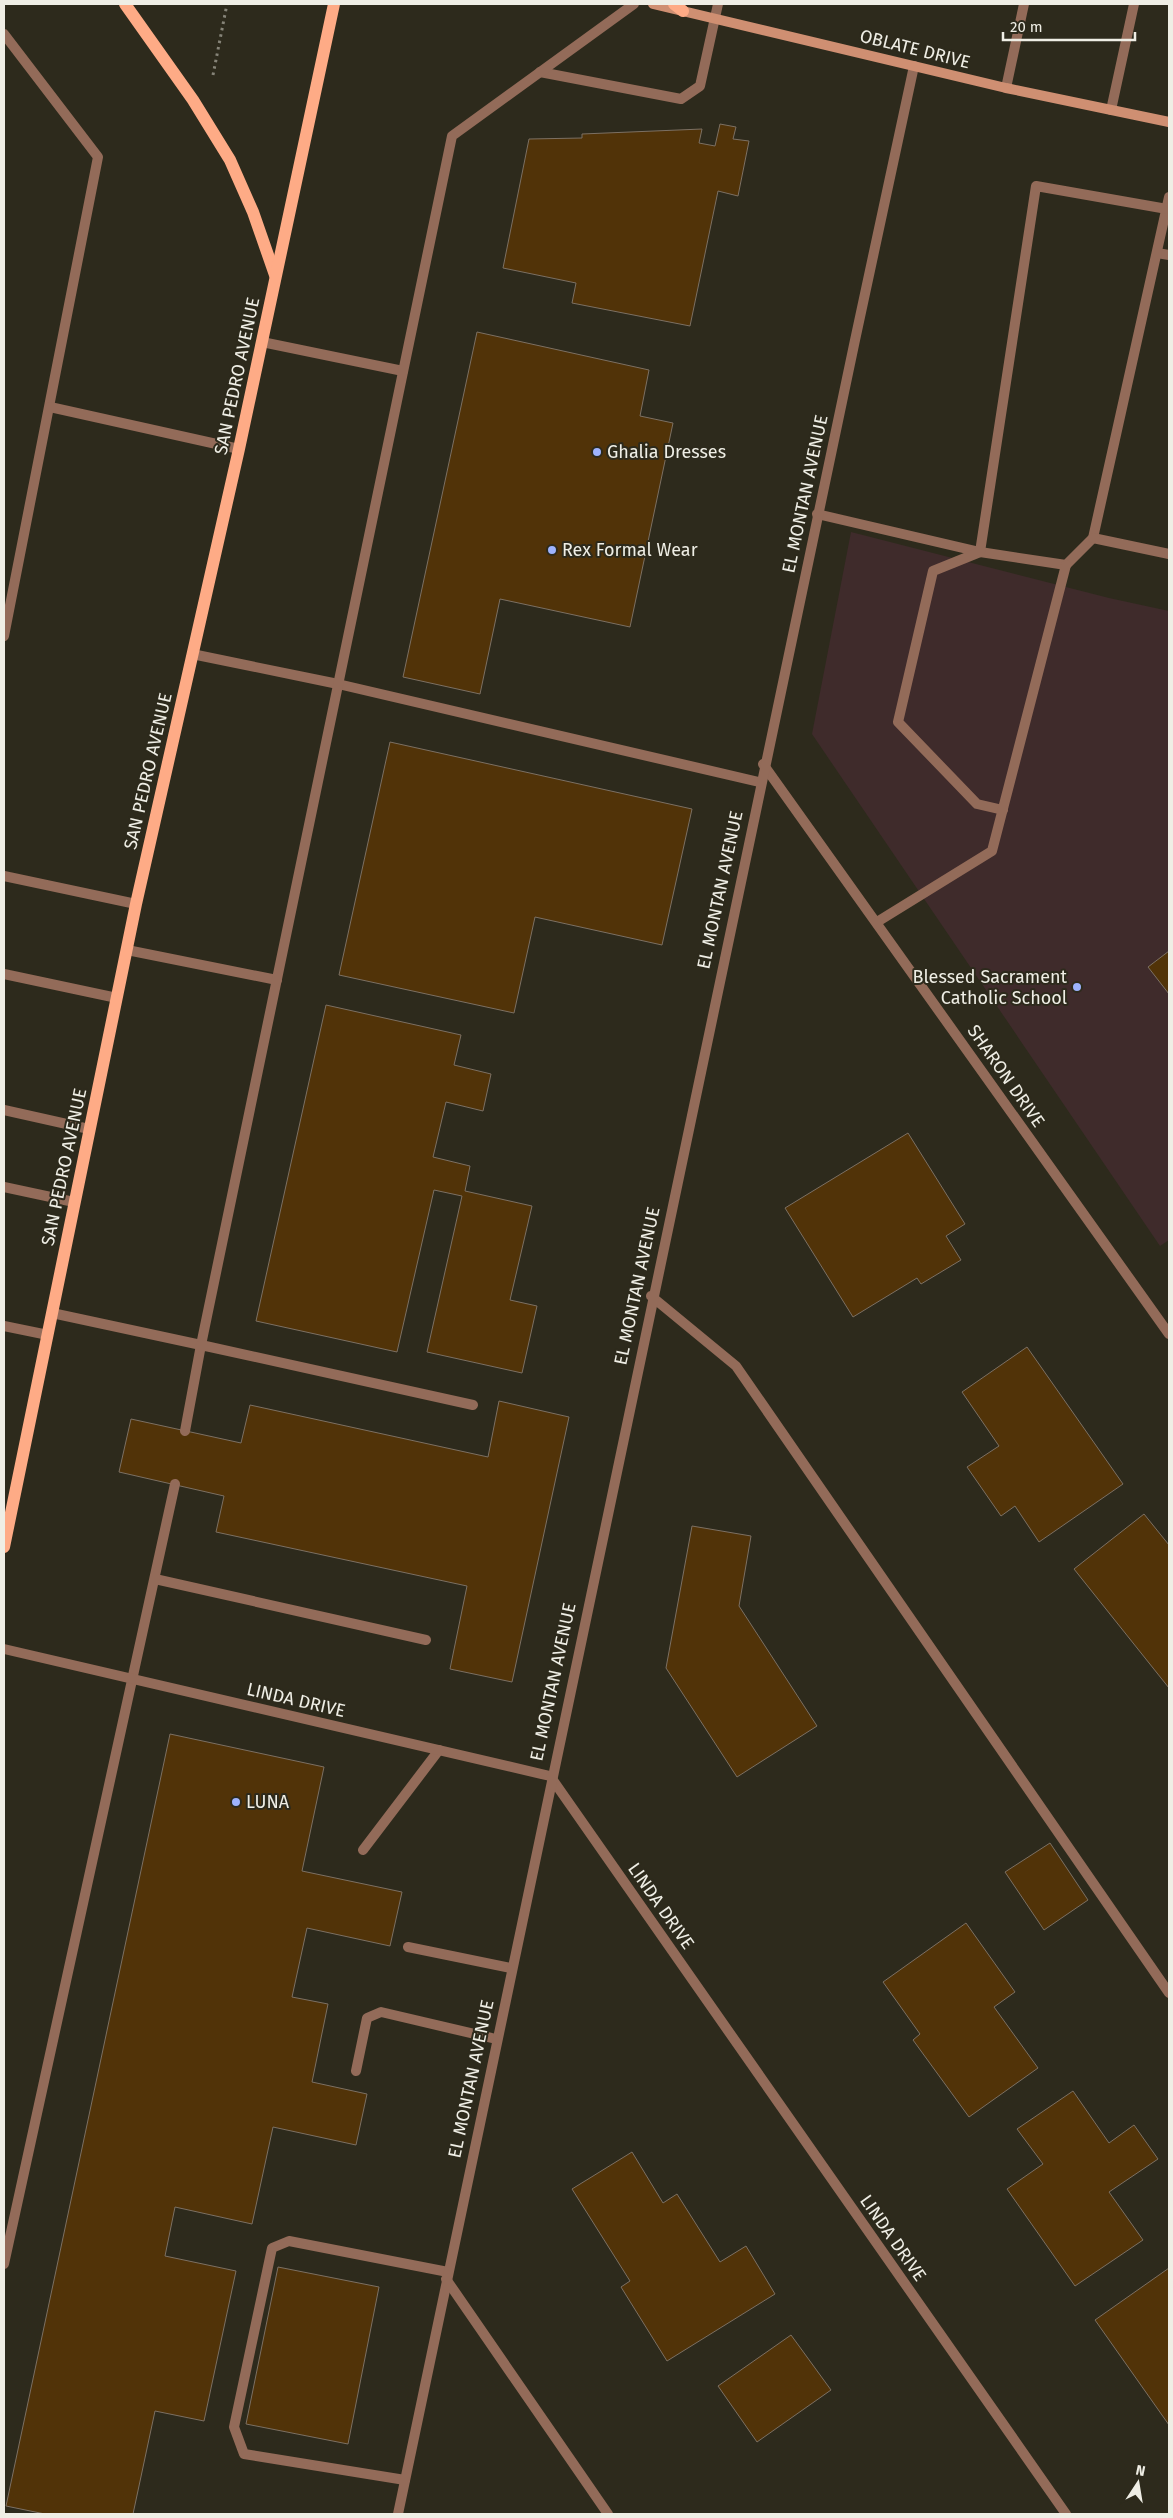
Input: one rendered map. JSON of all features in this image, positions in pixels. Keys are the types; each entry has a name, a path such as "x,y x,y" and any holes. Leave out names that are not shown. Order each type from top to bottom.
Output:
{"main road":[{"path":"125,4 193,100 230,160 254,212 276,277"},
{"name":"SAN PEDRO AVENUE","path":"4,1548 136,904 239,449 334,4"}],"street":[{"path":"185,1431 201,1344 452,136 634,4"},
{"name":"OBLATE DRIVE","path":"653,4 678,7 715,18 1006,88 1169,122"},
{"path":"540,72 681,99 700,86 718,4"},
{"path":"1006,88 1024,4"},
{"path":"1111,110 1134,4"},
{"path":"4,34 98,157 4,636"},
{"name":"EL MONTAN AVENUE","path":"398,2514 550,1776 759,782 914,66"},
{"path":"980,552 1036,186 1166,209"},
{"path":"876,922 992,851 1066,565 1093,538 1169,197"},
{"path":"1156,253 1169,255"},
{"path":"262,342 404,371"},
{"path":"50,407 239,449"},
{"path":"817,514 980,552 1066,565"},
{"path":"1093,538 1169,554"},
{"path":"980,552 933,571 898,722 977,804 1003,810"},
{"path":"192,654 338,684 759,782"},
{"name":"SHARON DRIVE","path":"763,764 1169,1334"},
{"path":"4,876 136,904"},
{"path":"127,950 277,980"},
{"path":"4,974 116,998"},
{"path":"4,1110 90,1129"},
{"path":"4,1187 74,1202"},
{"path":"651,1296 736,1366 1169,1993"},
{"path":"52,1313 201,1344 473,1405"},
{"path":"4,1326 48,1335"},
{"path":"4,2264 6,2241 134,1680 175,1484"},
{"path":"155,1579 426,1640"},
{"name":"LINDA DRIVE","path":"4,1649 550,1776 1066,2514"},
{"path":"362,1850 439,1750"},
{"path":"408,1947 511,1968"},
{"path":"356,2071 367,2018 381,2012 496,2039"},
{"path":"405,2480 244,2454 234,2427 272,2248 289,2241 447,2276 608,2514"}],"path":[{"path":"212,76 227,4"}],"shaded area":[{"name":"Blessed Sacrament Catholic School","path":"851,532 1109,598 1169,611 1169,1240 1160,1246 812,734"}],"building":[{"path":"720,124 736,127 733,139 749,141 738,196 718,191 690,326 572,303 576,283 503,268 529,139 582,138 582,134 702,129 699,143 715,146"},
{"path":"477,332 649,370 640,416 673,423 630,627 500,599 480,694 403,677"},
{"path":"390,742 692,809 662,945 535,917 514,1013 339,975"},
{"path":"1169,951 1169,994 1148,967"},
{"path":"326,1005 461,1035 454,1065 491,1074 483,1111 446,1102 433,1157 470,1166 465,1191 532,1206 510,1300 537,1306 522,1373 427,1352 462,1196 434,1190 397,1352 256,1321"},
{"path":"908,1133 965,1224 946,1236 961,1260 921,1284 917,1278 853,1317 785,1208"},
{"path":"1027,1347 1123,1484 1039,1542 1015,1506 1001,1516 967,1467 999,1446 962,1392"},
{"path":"499,1401 569,1417 512,1682 450,1669 467,1586 216,1532 224,1496 119,1472 131,1419 241,1443 250,1405 488,1457"},
{"path":"1144,1514 1169,1545 1169,1688 1074,1569"},
{"path":"692,1526 751,1536 739,1606 817,1726 737,1777 666,1668"},
{"path":"170,1734 324,1767 302,1871 402,1892 390,1946 307,1928 292,1997 328,2004 312,2082 367,2094 356,2145 273,2127 252,2224 175,2207 165,2256 236,2271 204,2421 155,2411 133,2514 45,2514 6,2506"},
{"path":"1050,1843 1088,1900 1044,1930 1005,1872"},
{"path":"966,1923 1015,1992 994,2007 1038,2068 969,2117 913,2040 920,2034 883,1982"},
{"path":"1073,2091 1109,2143 1134,2125 1158,2159 1109,2192 1143,2240 1075,2286 1007,2189 1043,2164 1017,2129"},
{"path":"632,2152 663,2203 677,2194 720,2262 746,2246 775,2294 667,2361 621,2287 630,2281 572,2189"},
{"path":"278,2267 379,2287 348,2444 246,2424"},
{"path":"1169,2268 1169,2425 1095,2320"},
{"path":"791,2335 831,2390 757,2442 718,2386"}],"place":[{"name":"Ghalia Dresses","path":"597,452"},
{"name":"Rex Formal Wear","path":"552,550"},
{"name":"Blessed Sacrament Catholic School","path":"1077,987"},
{"name":"LUNA","path":"236,1802"}]}
